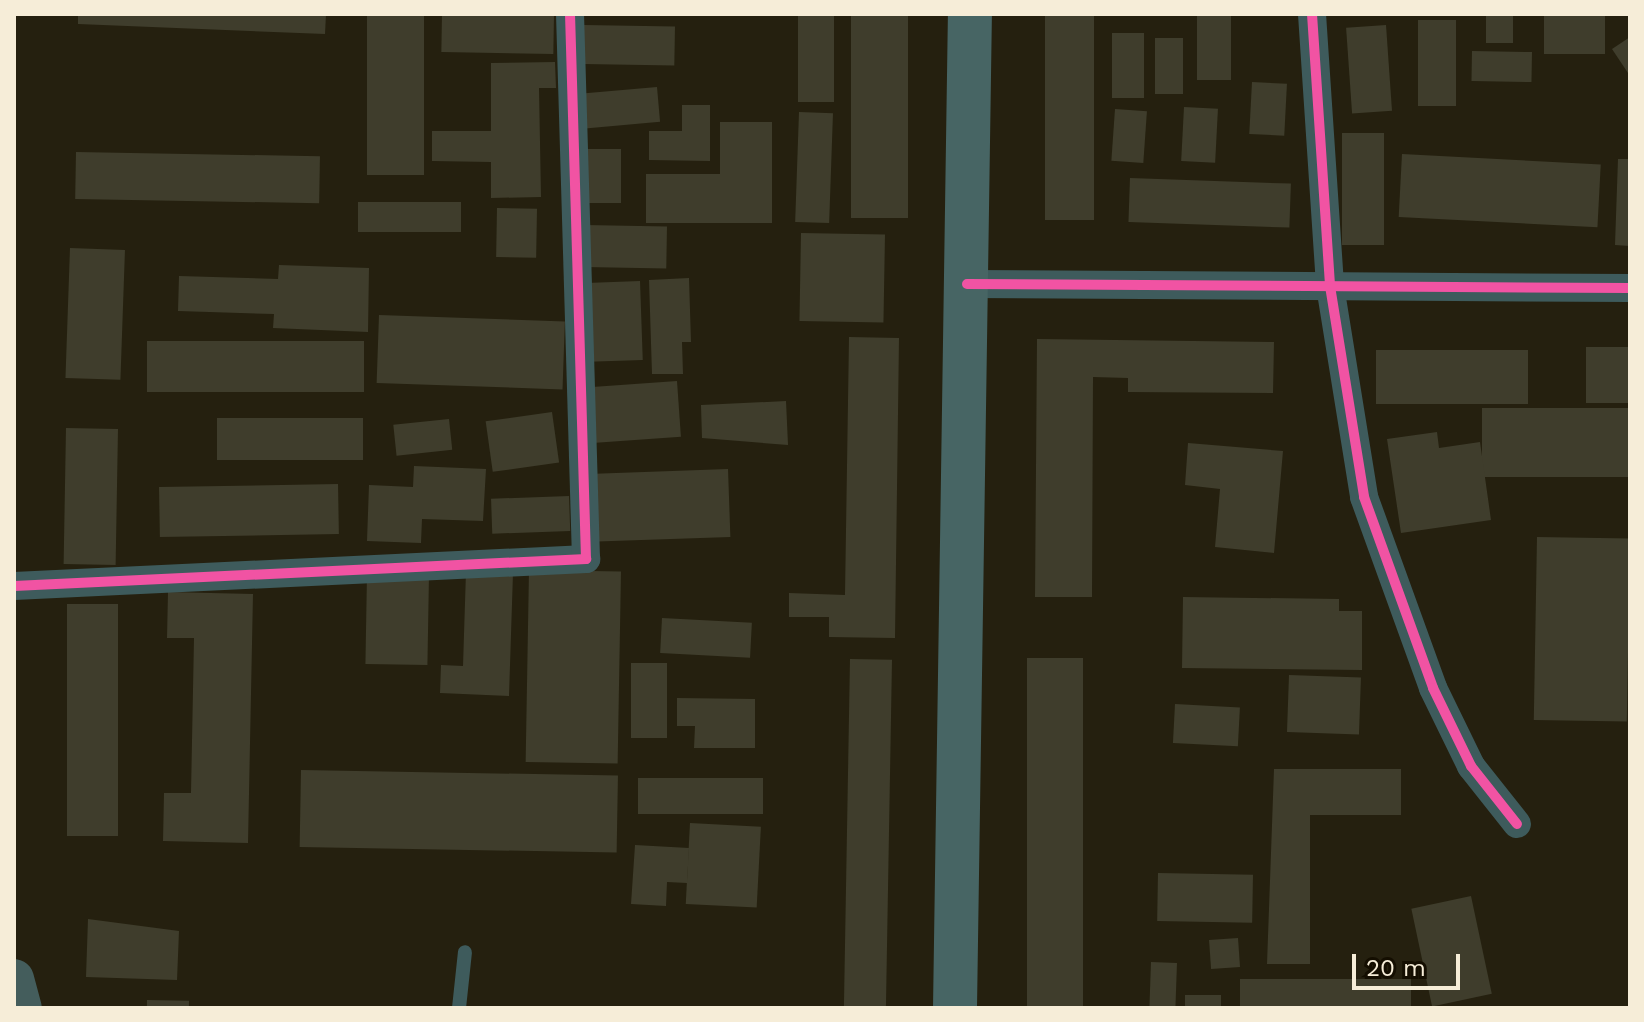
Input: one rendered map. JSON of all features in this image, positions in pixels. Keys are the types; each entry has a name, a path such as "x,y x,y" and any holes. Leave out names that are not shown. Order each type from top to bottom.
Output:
{"main road":[{"path":"955,1008 970,14"},
{"path":"14,979 22,1008"}],"street":[{"path":"14,586 586,559 570,14"},
{"path":"1312,14 1330,286 1364,497 1394,594 1471,766 1517,824"},
{"path":"967,284 1630,288"}],"lane":[{"path":"459,1008 465,952"}],"building":[{"path":"78,14 326,14 325,34 78,24"},
{"path":"367,14 424,14 424,175 367,175"},
{"path":"442,14 554,16 553,54 441,52"},
{"path":"798,14 834,14 834,102 798,102"},
{"path":"851,14 908,14 908,218 851,218"},
{"path":"1045,14 1094,14 1094,220 1045,220"},
{"path":"1197,14 1231,14 1231,80 1197,80"},
{"path":"1486,14 1513,14 1513,43 1486,43"},
{"path":"1544,14 1605,14 1605,54 1544,54"},
{"path":"1418,20 1456,20 1456,106 1418,106"},
{"path":"584,25 675,27 674,66 583,64"},
{"path":"1386,25 1392,111 1352,114 1346,28"},
{"path":"1112,33 1144,33 1144,98 1112,98"},
{"path":"1630,37 1630,76 1612,49"},
{"path":"1155,38 1183,38 1183,94 1155,94"},
{"path":"1472,51 1532,52 1531,82 1471,81"},
{"path":"555,62 556,88 539,88 541,197 491,198 491,162 432,161 432,131 491,131 491,63"},
{"path":"1252,82 1287,84 1284,136 1249,134"},
{"path":"657,87 660,122 585,128 582,94"},
{"path":"682,105 710,105 710,161 649,160 649,131 682,131"},
{"path":"1184,107 1218,109 1215,163 1181,161"},
{"path":"1115,109 1147,111 1143,163 1111,161"},
{"path":"799,112 833,113 829,223 795,222"},
{"path":"720,122 772,122 772,223 646,223 646,174 720,174"},
{"path":"1342,133 1384,133 1384,245 1342,245"},
{"path":"583,149 621,149 621,203 583,203"},
{"path":"76,152 320,156 319,203 75,199"},
{"path":"1402,154 1601,164 1597,227 1399,217"},
{"path":"1618,159 1630,159 1630,246 1615,245"},
{"path":"1130,178 1291,184 1289,228 1128,222"},
{"path":"358,202 461,202 461,232 358,232"},
{"path":"497,208 537,209 536,258 496,257"},
{"path":"585,225 667,226 666,268 584,267"},
{"path":"801,233 885,234 883,322 799,321"},
{"path":"70,248 125,250 120,380 65,378"},
{"path":"279,265 369,268 368,332 273,328 274,314 178,311 179,276 278,279"},
{"path":"689,278 691,342 682,342 683,374 652,374 649,280"},
{"path":"640,281 643,360 589,362 586,283"},
{"path":"379,315 565,321 563,389 377,383"},
{"path":"849,337 899,338 895,638 829,637 829,617 789,617 789,593 845,595"},
{"path":"1037,339 1274,342 1273,393 1128,392 1128,378 1093,377 1092,597 1035,597"},
{"path":"147,341 364,341 364,392 147,392"},
{"path":"1586,347 1630,347 1630,403 1586,403"},
{"path":"1376,350 1528,350 1528,404 1376,404"},
{"path":"677,381 681,437 596,443 592,387"},
{"path":"786,401 788,445 702,438 701,405"},
{"path":"1482,408 1630,408 1630,477 1482,477"},
{"path":"552,412 559,463 493,472 486,421"},
{"path":"217,418 363,418 363,460 217,460"},
{"path":"449,419 452,450 397,456 393,425"},
{"path":"66,428 118,429 116,565 64,564"},
{"path":"1437,432 1439,448 1480,442 1491,520 1401,533 1387,439"},
{"path":"1188,443 1283,451 1274,553 1215,547 1220,489 1185,485"},
{"path":"414,466 486,469 483,521 422,519 421,543 367,541 369,485 413,487"},
{"path":"728,469 730,537 597,542 595,474"},
{"path":"338,484 339,534 160,537 159,487"},
{"path":"569,496 570,531 492,534 491,499"},
{"path":"1537,537 1630,539 1627,722 1534,720"},
{"path":"529,570 621,572 618,764 526,762"},
{"path":"466,571 513,573 509,696 440,693 441,665 463,666"},
{"path":"367,574 429,575 427,665 365,664"},
{"path":"168,592 253,594 248,843 163,841 164,793 191,793 194,638 167,638"},
{"path":"1183,597 1339,599 1339,611 1362,611 1362,670 1182,668"},
{"path":"67,604 118,604 118,836 67,836"},
{"path":"662,618 752,623 750,658 660,653"},
{"path":"1027,658 1083,658 1083,1008 1027,1008"},
{"path":"850,659 892,660 886,1008 844,1008"},
{"path":"631,663 667,663 667,738 631,738"},
{"path":"1289,675 1361,678 1359,734 1287,732"},
{"path":"677,698 755,699 755,748 694,748 695,726 677,726"},
{"path":"1175,704 1240,707 1238,746 1173,743"},
{"path":"1274,769 1401,769 1401,815 1310,815 1310,964 1267,964"},
{"path":"301,770 618,776 617,853 300,847"},
{"path":"638,778 763,778 763,814 638,814"},
{"path":"690,823 761,827 757,908 686,904"},
{"path":"635,845 689,848 687,883 667,882 666,906 631,904"},
{"path":"1158,873 1253,875 1252,923 1157,921"},
{"path":"1471,896 1492,994 1432,1006 1411,909"},
{"path":"88,919 179,931 177,980 86,977"},
{"path":"1238,938 1240,967 1211,969 1209,940"},
{"path":"1151,962 1177,963 1175,1008 1149,1008"},
{"path":"1240,979 1411,979 1411,1008 1240,1008"},
{"path":"1185,995 1221,995 1221,1008 1185,1008"},
{"path":"147,1000 189,1001 189,1008 147,1008"}],"cycle path":[{"path":"14,586 586,559 570,14"},
{"path":"1312,14 1330,286 1364,497 1433,688 1471,766 1517,824"},
{"path":"967,284 1630,288"}]}
